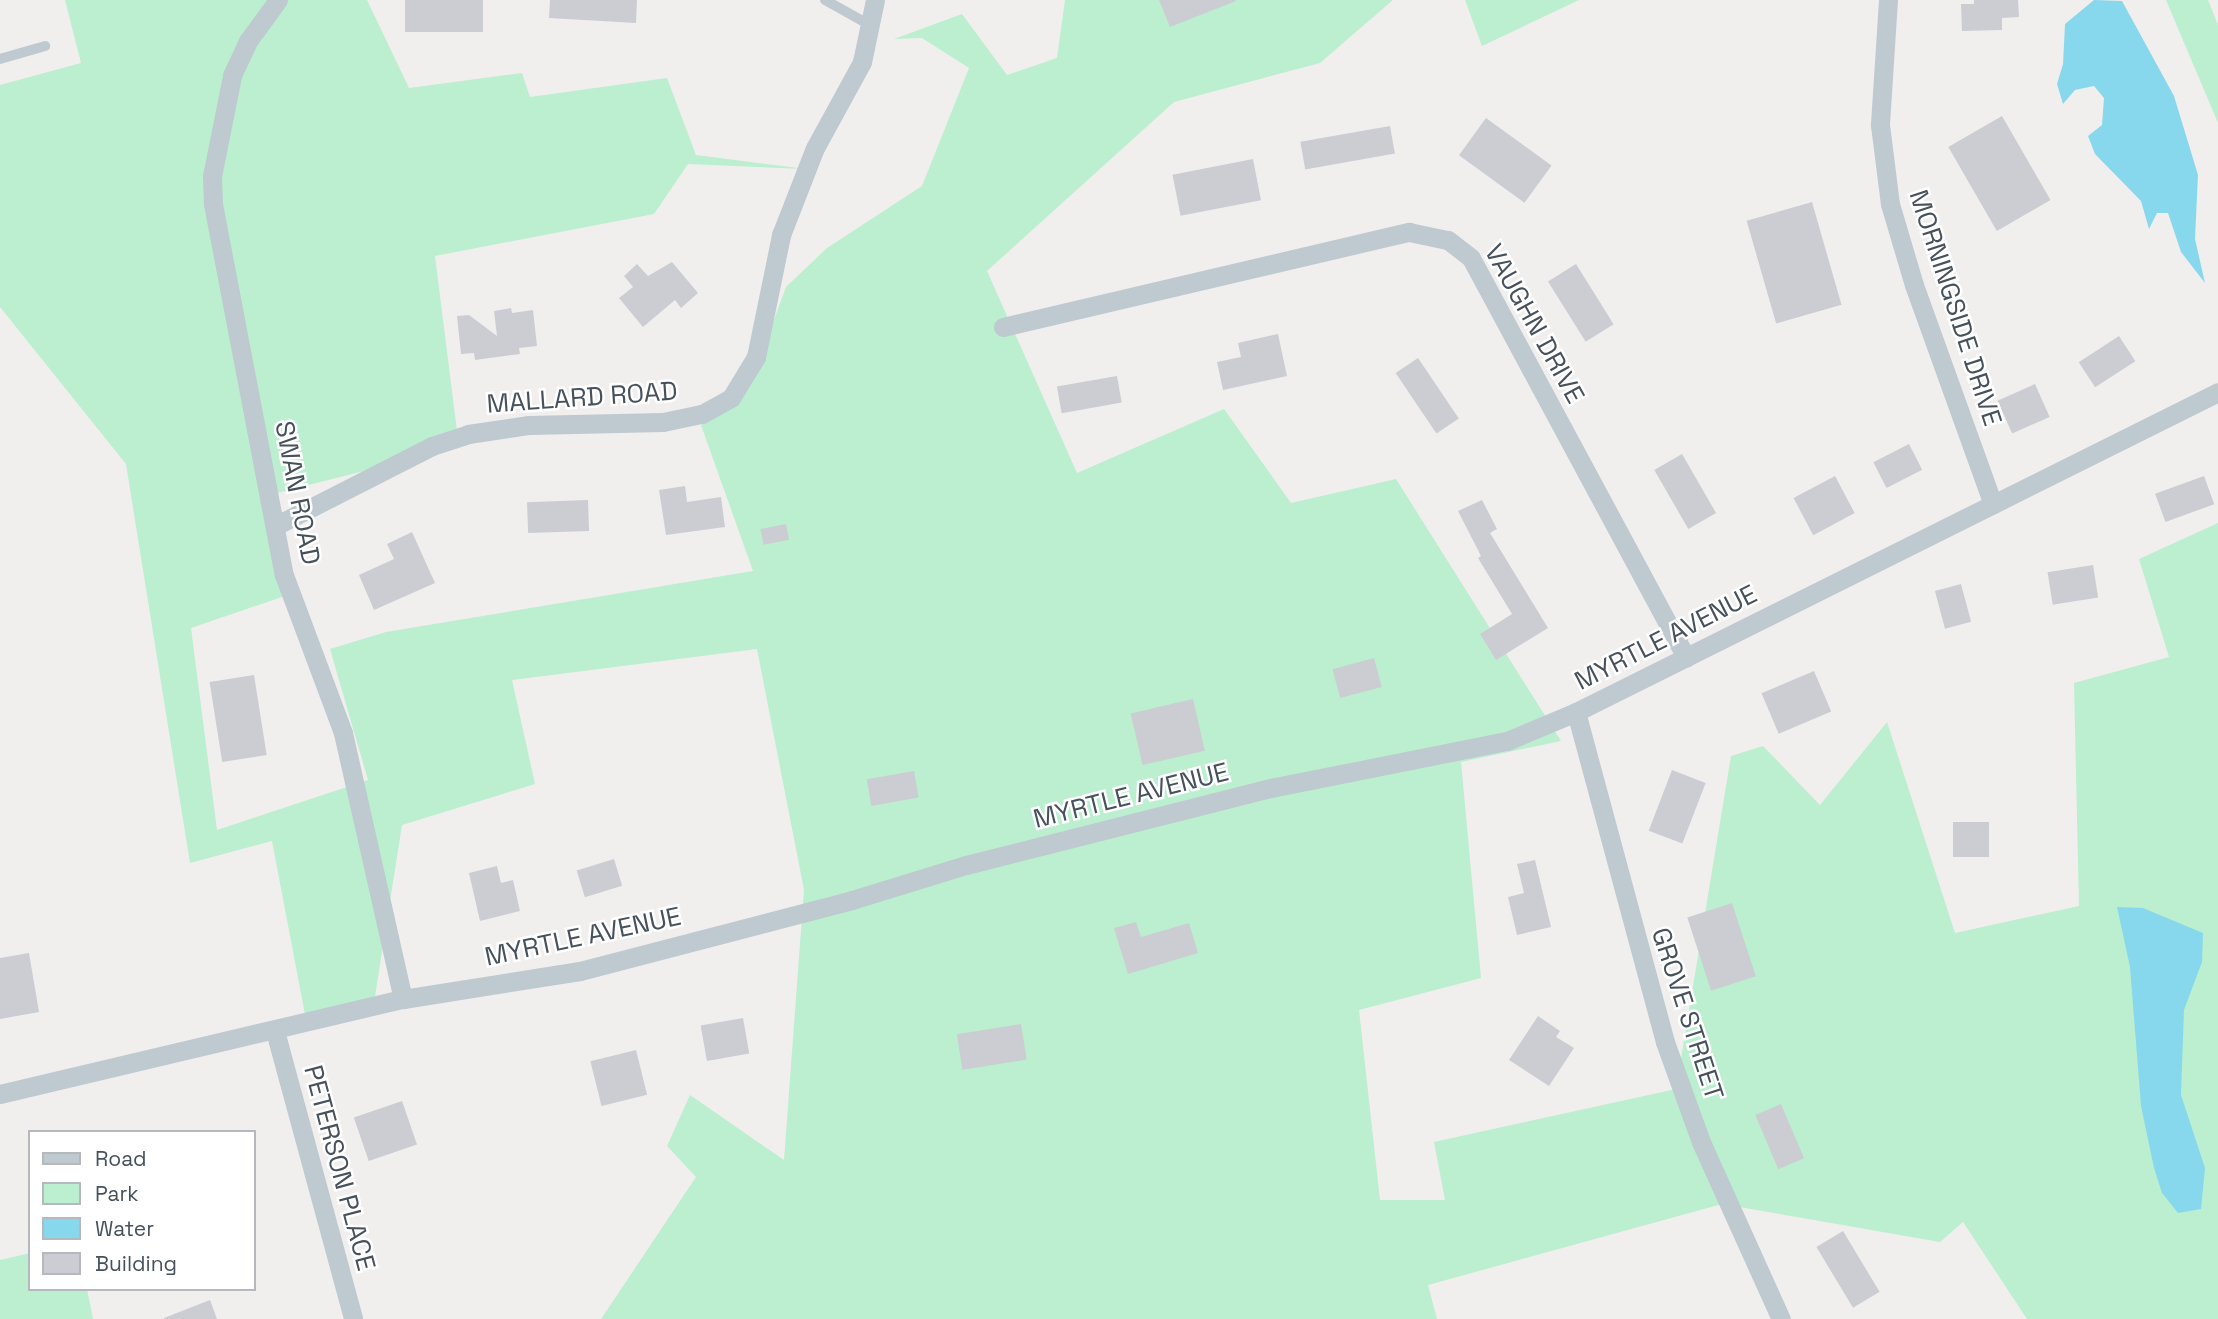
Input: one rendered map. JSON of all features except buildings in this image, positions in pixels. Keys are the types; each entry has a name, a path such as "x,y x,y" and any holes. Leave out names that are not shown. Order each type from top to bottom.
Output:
{"street":[{"name":"SWAN ROAD","path":"278,0 248,41 232,76 212,176 221,253 277,525 284,575 343,733 403,999"},
{"name":"MALLARD ROAD","path":"277,525 432,446 468,434 529,425 663,422 702,415 731,398 756,358 765,331 781,235 797,187 847,96 872,26 875,0"},
{"name":"MORNINGSIDE DRIVE","path":"1888,0 1880,125 1890,204 1914,285 1993,504"},
{"name":"VAUGHN DRIVE","path":"1003,327 1409,232 1448,240 1471,258 1686,658"},
{"name":"MYRTLE AVENUE","path":"0,1094 403,999 580,971 852,901 966,865 1272,788 1507,741 1576,712 2218,392"},
{"name":"GROVE STREET","path":"1576,712 1665,1042 1706,1154 1781,1319"},
{"name":"PETERSON PLACE","path":"275,1031 352,1319"}],"lane":[{"path":"825,0 872,26"},
{"path":"0,59 45,46"}],"green space":[{"path":"65,0 367,0 409,88 522,73 530,97 667,78 696,155 806,169 688,164 654,214 435,256 459,447 265,496 285,596 191,628 217,830 368,780 330,649 386,632 753,571 701,425 749,388 786,287 827,248 922,186 969,68 922,38 894,39 962,14 1007,75 1057,58 1065,0 1393,0 1320,63 1174,102 987,271 1077,473 1224,409 1291,503 1396,479 1561,741 1461,762 1481,978 1359,1010 1380,1200 1445,1200 1434,1142 1676,1089 1731,756 1763,746 1820,805 1887,722 1955,933 2079,906 2074,683 2169,657 2139,559 2218,523 2218,1319 2027,1319 1963,1222 1940,1242 1722,1204 1428,1285 1437,1319 601,1319 696,1177 667,1146 690,1095 784,1160 804,890 757,649 512,680 535,784 402,825 373,1009 307,1025 272,841 190,863 126,464 0,307 0,85 81,63"},
{"path":"1465,0 1579,0 1482,46"},
{"path":"2166,0 2208,0 2218,25 2218,123"},
{"path":"28,1253 28,1291 87,1291 93,1319 0,1319 0,1260"}],"water":[{"path":"2094,0 2122,1 2174,96 2198,175 2195,239 2205,283 2181,252 2168,213 2157,213 2149,229 2141,201 2095,154 2088,136 2102,125 2104,98 2094,86 2075,90 2063,104 2057,84 2063,64 2065,24"},
{"path":"2117,907 2143,908 2203,933 2202,962 2184,1010 2181,1095 2205,1168 2201,1209 2178,1213 2162,1193 2154,1168 2141,1106 2130,967"}]}
